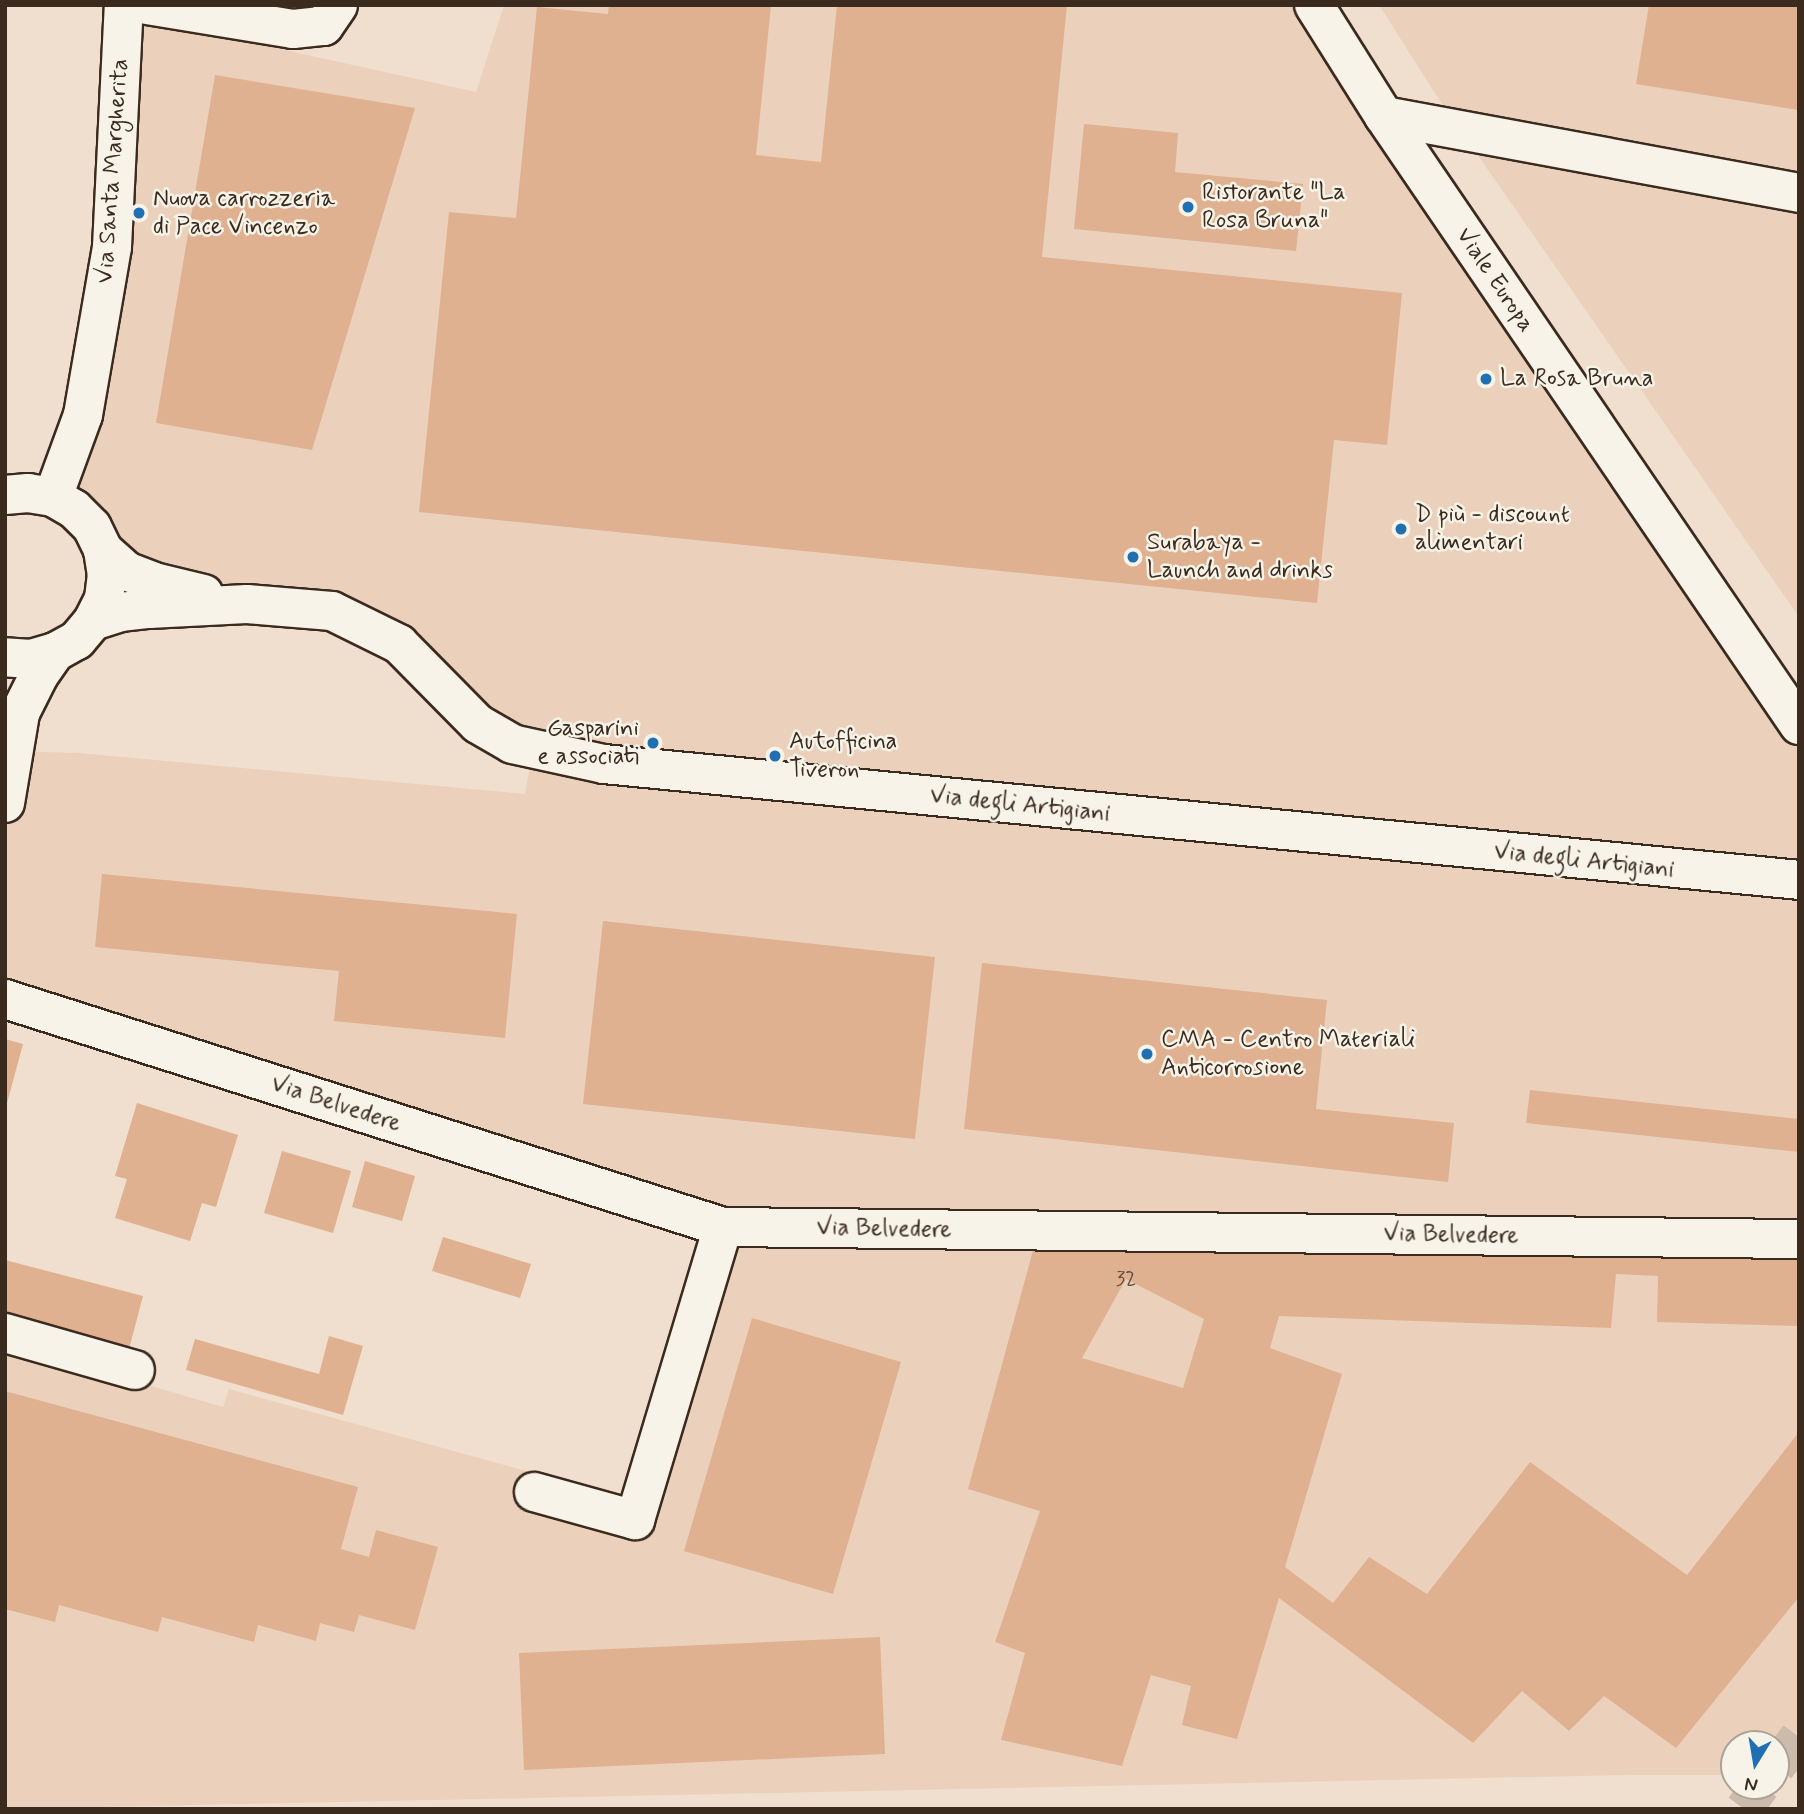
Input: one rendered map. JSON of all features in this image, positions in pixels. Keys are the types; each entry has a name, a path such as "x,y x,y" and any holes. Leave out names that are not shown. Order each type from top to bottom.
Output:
{"street":[{"name":"Via Santa Margherita","path":"53,497 83,415 112,247 124,5"},
{"path":"147,5 293,29 324,26 338,5"},
{"name":"Viale Europa","path":"1314,5 1384,116 1799,724"},
{"path":"1384,116 1799,193"},
{"path":"5,495 28,492 53,497 74,509 92,527 103,550 105,586 93,621 77,640 55,652 31,659 5,657"},
{"name":"Via degli Artigiani","path":"103,550 126,571 154,582 247,604"},
{"name":"Via degli Artigiani","path":"93,621 120,612 247,604 332,611 399,644 478,724 512,744 604,764 1799,880"},
{"path":"5,803 13,700 55,652"},
{"name":"Via Belvedere","path":"5,999 723,1227 1799,1240"},
{"path":"534,1492 635,1520 723,1227"},
{"path":"5,1333 135,1370"}],"shaded area":[{"path":"504,5 1307,5 1799,734 1799,1728 1790,1740 1790,1730 1720,1730 1720,1775 5,1809 5,1343 223,1407 229,1389 624,1498 706,1225 5,1004 5,782 11,751 79,753 525,794 532,755 397,650 144,571 60,495 130,16 476,92"},
{"path":"1379,5 1799,5 1799,617 1438,98"}],"building":[{"path":"609,5 771,5 756,155 821,162 837,5 1067,5 1042,257 1402,293 1387,445 1334,440 1317,603 419,512 449,212 516,218 537,7 608,14"},
{"path":"1649,5 1799,5 1799,110 1636,84"},
{"path":"215,75 415,108 312,450 156,423"},
{"name":"Ristorante \"La Rosa Bruna\"","path":"1084,124 1178,133 1175,172 1303,184 1296,251 1074,229"},
{"path":"102,874 517,914 505,1038 334,1021 339,971 95,947"},
{"path":"603,921 935,957 915,1139 583,1104"},
{"name":"CMA - Centro Materiali Anticorrosione","path":"982,963 1327,1000 1316,1109 1454,1123 1448,1182 964,1129"},
{"path":"5,1039 23,1044 6,1107 5,1107"},
{"path":"1530,1090 1799,1119 1799,1152 1526,1123"},
{"path":"137,1103 238,1135 216,1207 202,1203 190,1241 115,1218 127,1179 115,1176"},
{"path":"282,1151 351,1171 333,1233 264,1213"},
{"path":"365,1161 415,1176 402,1221 352,1207"},
{"path":"443,1237 531,1264 520,1298 432,1271"},
{"path":"1035,1243 1799,1258 1799,1326 1657,1322 1658,1276 1616,1274 1611,1328 1279,1316 1270,1348 1342,1374 1285,1567 1333,1603 1369,1557 1427,1594 1530,1462 1687,1575 1799,1432 1799,1597 1676,1748 1604,1696 1569,1731 1522,1691 1473,1743 1279,1598 1237,1739 1182,1725 1191,1686 1151,1675 1122,1766 1001,1740 1025,1653 995,1642 1040,1511 968,1489","holes":["1126,1279 1204,1319 1183,1388 1082,1358"]},
{"path":"5,1260 143,1296 128,1353 5,1320"},
{"path":"752,1318 901,1362 833,1594 684,1551"},
{"path":"329,1336 363,1346 343,1415 186,1370 195,1339 319,1374"},
{"path":"5,1391 358,1487 341,1549 369,1557 376,1530 438,1547 415,1630 359,1615 354,1632 320,1623 316,1641 258,1625 254,1642 162,1617 158,1632 59,1605 55,1622 5,1609"},
{"path":"880,1637 885,1754 524,1770 519,1653"}],"tunnel":[{"path":"1790,1749 1799,1737"},
{"path":"1744,1809 1751,1800"}],"place":[{"name":"Ristorante \"La Rosa Bruna\"","path":"1188,207"},
{"name":"Nuova carrozzeria di Pace Vincenzo","path":"139,213"},
{"name":"La Rosa Bruna","path":"1486,379"},
{"name":"D più - discount alimentari","path":"1401,529"},
{"name":"Surabaya - Launch and drinks","path":"1133,557"},
{"name":"Gasparini e associati","path":"653,743"},
{"name":"Autofficina Tiveron","path":"775,756"},
{"name":"CMA - Centro Materiali Anticorrosione","path":"1147,1054"}]}
